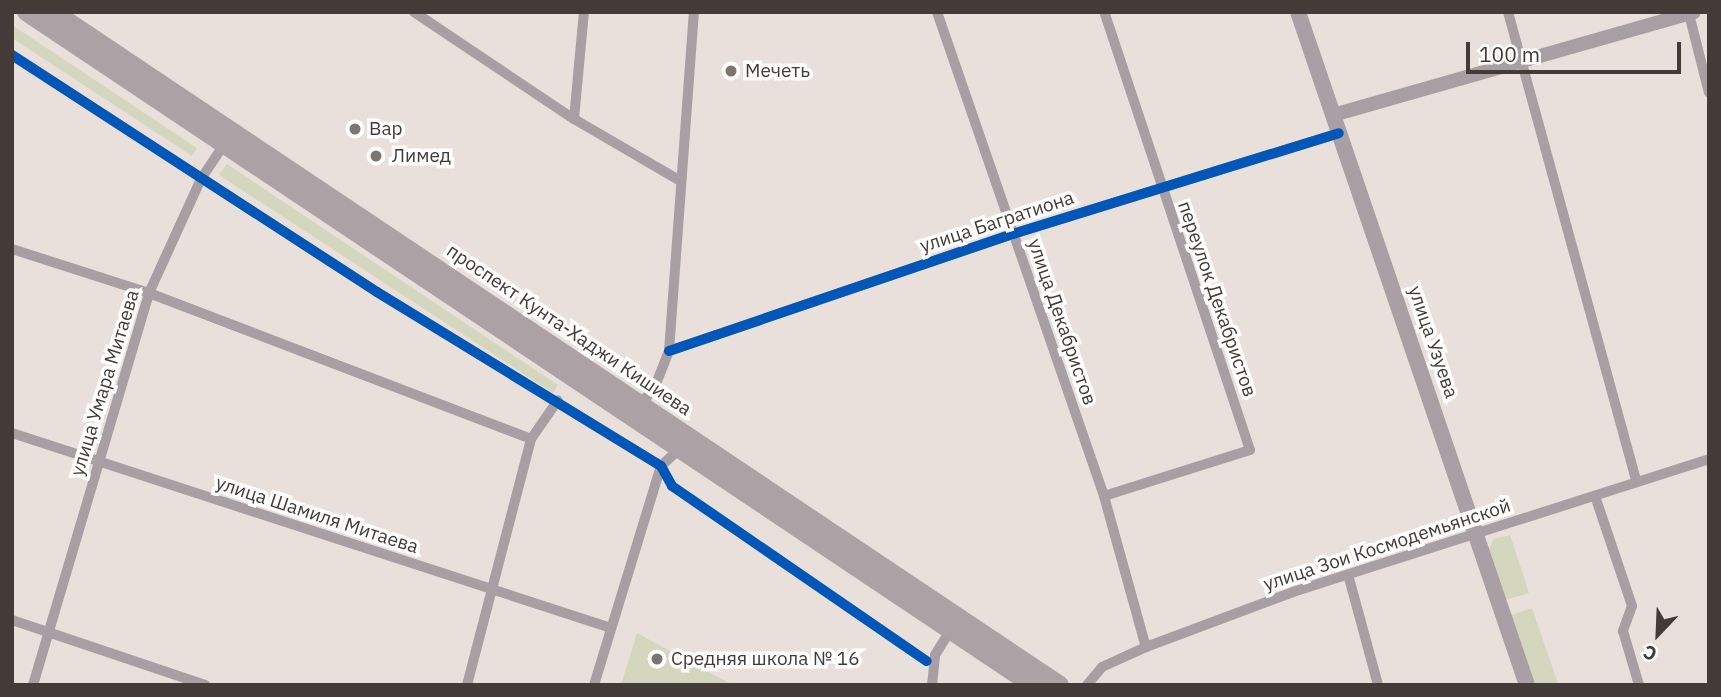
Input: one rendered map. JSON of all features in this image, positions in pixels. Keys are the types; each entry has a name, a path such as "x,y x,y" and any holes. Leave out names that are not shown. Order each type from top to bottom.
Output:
{"main road":[{"name":"проспект Кунта-Хаджи Кишиева","path":"26,12 596,394 955,623 1060,685"},
{"name":"проспект Кунта-Хаджи Кишиева","path":"54,12 720,456 955,623 1032,685"},
{"name":"улица Узуева","path":"1298,12 1527,685"}],"street":[{"path":"414,12 574,119 679,180"},
{"path":"574,119 584,12"},
{"path":"596,394 641,402 653,389 669,351 679,180 694,12"},
{"name":"улица Декабристов","path":"937,12 1104,496 1146,647"},
{"name":"переулок Декабристов","path":"1104,12 1250,450 1104,496"},
{"path":"1508,12 1637,482"},
{"path":"1333,115 1691,13 1709,93"},
{"path":"12,54 377,292 558,400 661,466"},
{"name":"улица Багратиона","path":"669,351 1013,234 1339,133"},
{"path":"224,143 266,153"},
{"name":"улица Умара Митаева","path":"33,685 149,293 201,179 224,143"},
{"path":"12,249 149,293 531,439"},
{"path":"467,685 531,439 558,400"},
{"name":"улица Шамиля Митаева","path":"12,433 493,592 611,628"},
{"path":"594,685 661,466 678,447 720,456"},
{"name":"улица Зои Космодемьянской","path":"1087,685 1102,667 1146,647 1296,592 1349,578 1476,534 1709,460"},
{"path":"1595,496 1632,606 1623,631 1639,685"},
{"path":"1349,578 1378,685"},
{"path":"12,620 205,685"},
{"path":"932,685 935,655 955,623"}],"green space":[{"path":"12,25 197,148 192,156 12,38"},
{"path":"227,164 558,385 553,393 219,175"},
{"path":"1510,535 1529,593 1502,601 1487,552 1494,539"},
{"path":"1532,608 1558,685 1529,685 1506,617"},
{"name":"Средняя школа № 16","path":"637,633 733,685 621,685"}],"cycle path":[{"path":"12,55 377,292 661,466 672,486 927,661"},
{"path":"669,351 1013,234 1339,133"}],"place":[{"name":"Мечеть","path":"731,71"},
{"name":"Вар","path":"355,129"},
{"name":"Лимед","path":"376,156"},
{"name":"Средняя школа № 16","path":"657,659"}]}
